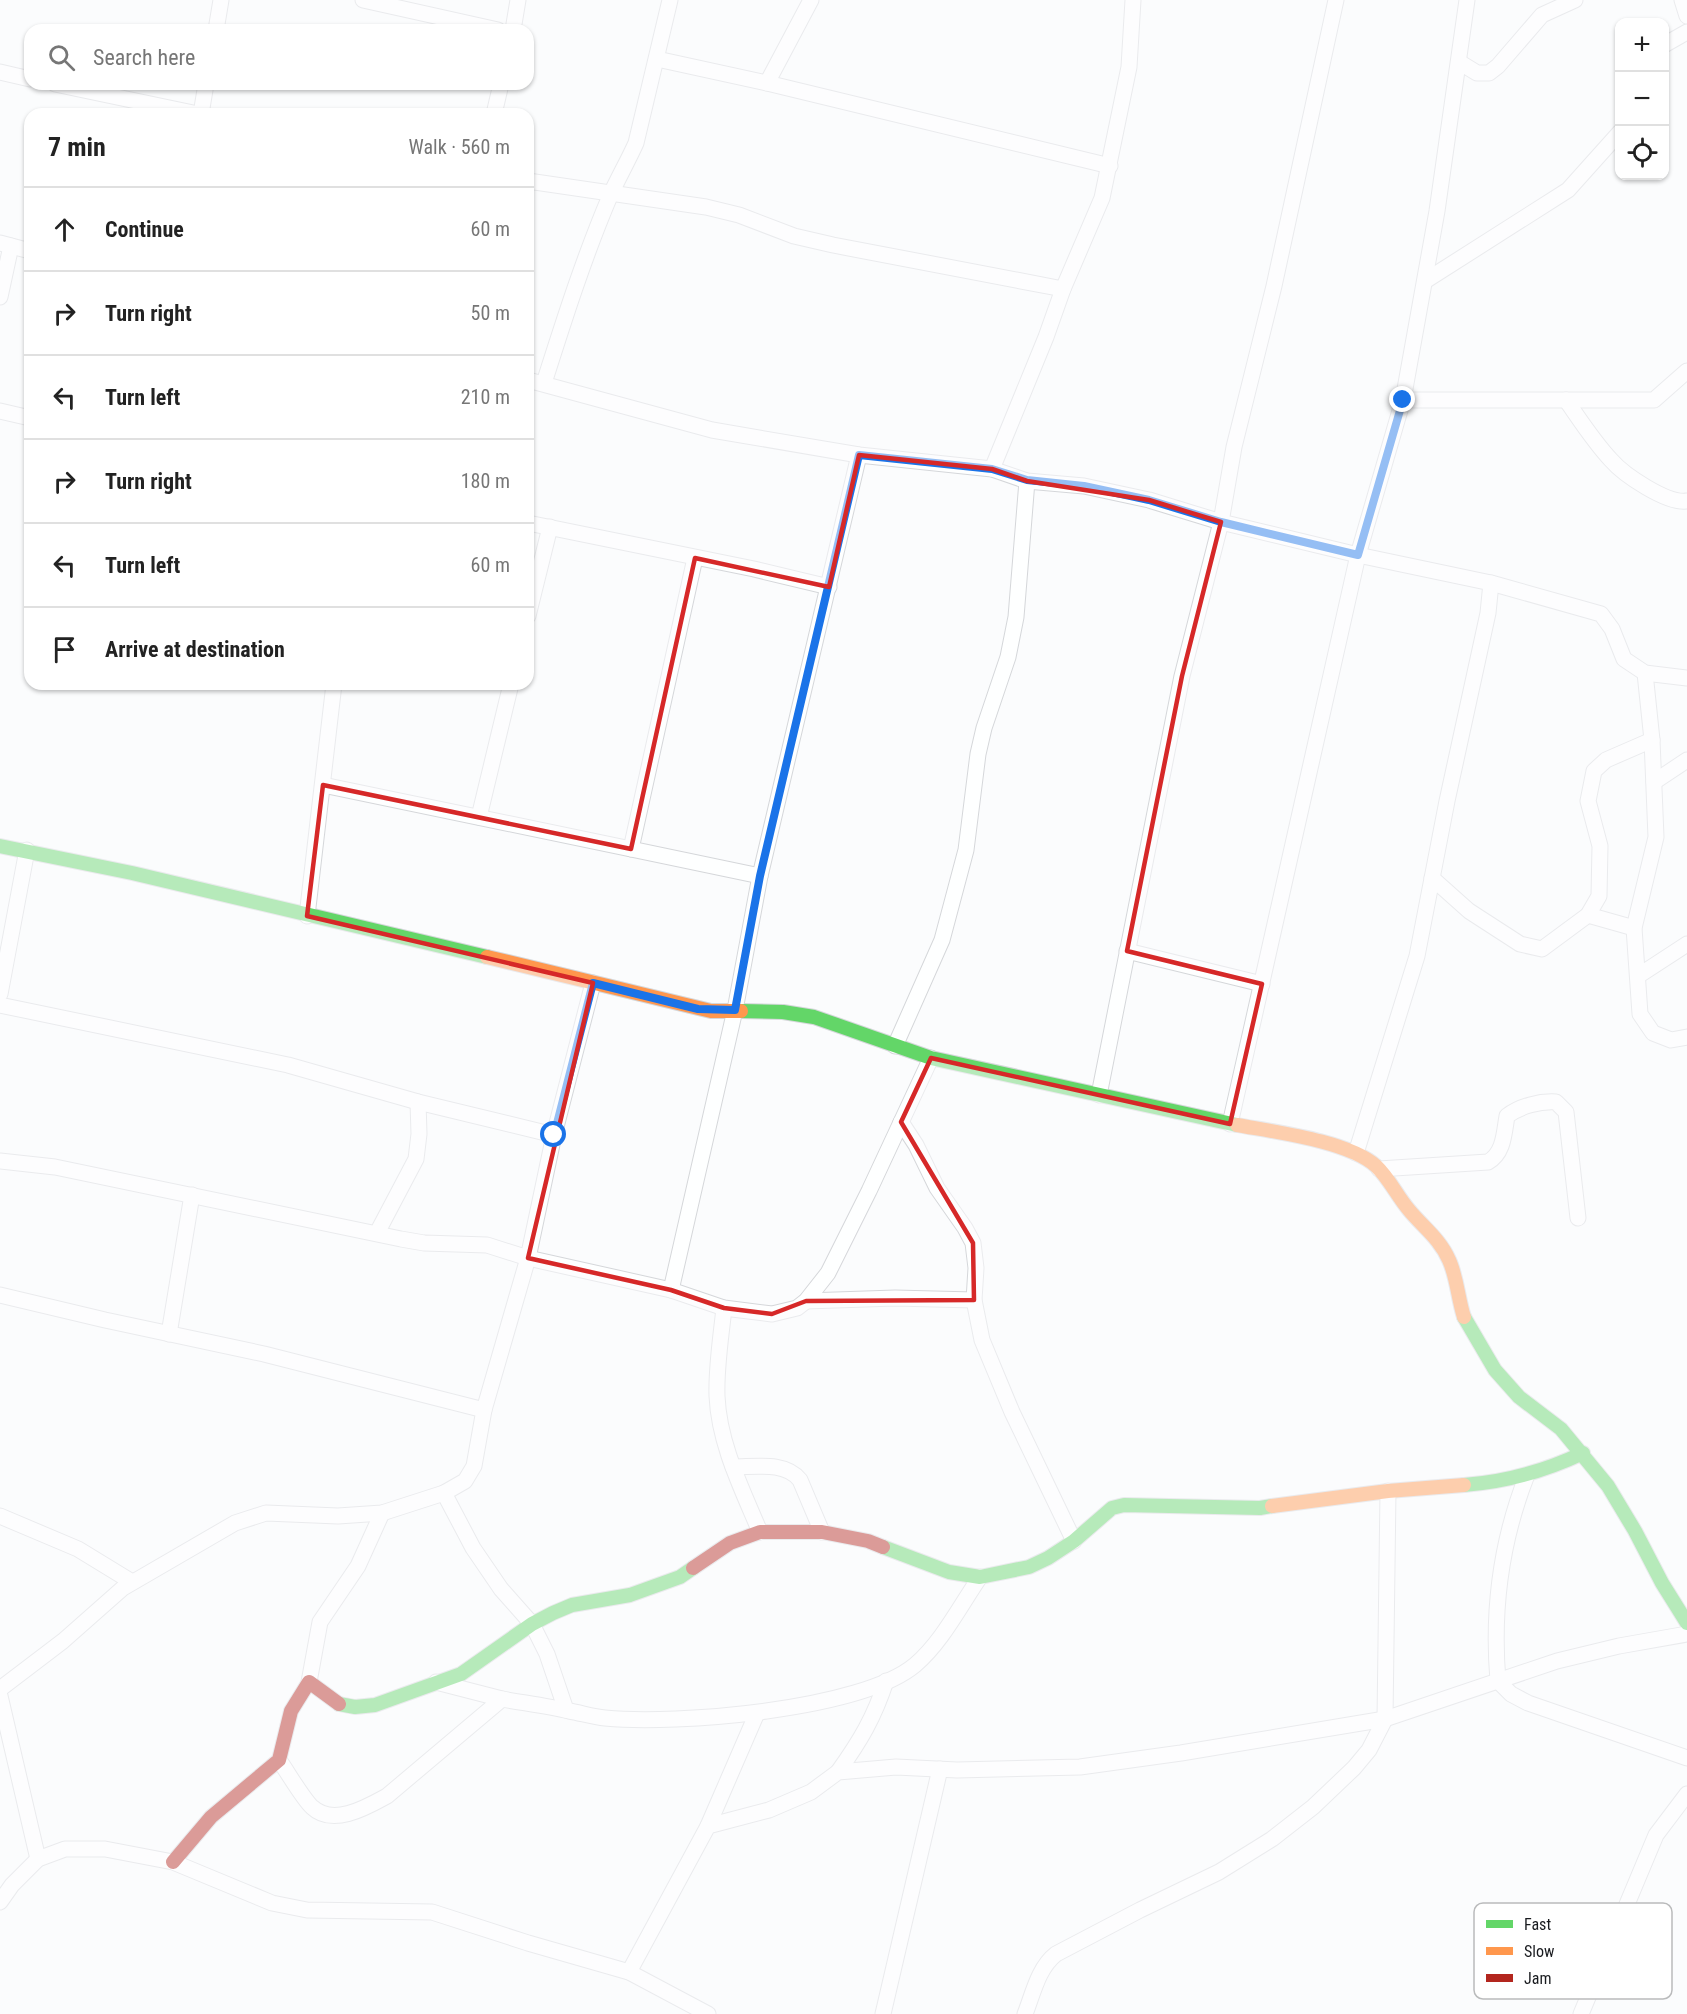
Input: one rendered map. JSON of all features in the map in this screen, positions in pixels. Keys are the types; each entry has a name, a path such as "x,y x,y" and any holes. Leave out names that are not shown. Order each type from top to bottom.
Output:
{"street":[{"path":"217,24 221,0"},
{"path":"366,0 472,24"},
{"path":"514,24 518,0"},
{"path":"544,383 577,281 610,194 628,163 636,143 670,0"},
{"path":"767,82 811,0"},
{"path":"992,469 1063,289 1102,198 1129,67 1133,0"},
{"path":"1099,1095 1182,676 1221,522 1234,447 1274,286 1336,0"},
{"path":"1230,1124 1358,555 1403,400 1425,281 1467,0"},
{"path":"1459,62 1477,73 1489,73 1498,66 1542,15 1575,0"},
{"path":"1682,0 1687,16"},
{"path":"1669,43 1687,32"},
{"path":"657,59 767,82 1110,166"},
{"path":"0,72 24,78"},
{"path":"84,90 170,108"},
{"path":"200,108 205,90"},
{"path":"495,108 500,90"},
{"path":"1425,281 1568,190 1615,138"},
{"path":"534,182 706,207 740,215 794,236 833,245 1063,289"},
{"path":"0,297 6,244 24,249"},
{"path":"1403,400 1654,400 1687,370"},
{"path":"534,381 712,430 859,455 992,469 1027,480 1084,486 1149,500 1221,522 1358,555 1491,583 1601,614 1612,629 1624,659 1645,673 1687,678"},
{"path":"1566,400 1612,461 1651,491 1679,502 1687,501"},
{"path":"0,411 24,417"},
{"path":"671,1290 735,1010 760,876 830,587 859,455"},
{"path":"895,1046 942,940 966,850 978,754 984,728 1008,657 1016,617 1027,480"},
{"path":"534,524 830,587"},
{"path":"534,592 550,527"},
{"path":"631,849 695,558"},
{"path":"1356,1153 1417,956 1447,801 1488,614 1491,583"},
{"path":"1645,673 1652,740 1656,837 1634,928 1640,1014 1653,1032 1671,1040 1687,1037"},
{"path":"307,916 333,690"},
{"path":"479,817 510,690"},
{"path":"1432,879 1469,911 1520,944 1542,949 1588,915 1599,896 1600,846 1588,801 1594,771 1606,760 1652,740"},
{"path":"1654,782 1687,760"},
{"path":"323,785 760,876"},
{"path":"0,846 27,849 698,1009 783,1012 814,1017 931,1058 1230,1124 1299,1136 1356,1153 1379,1169 1408,1210 1442,1247 1450,1261 1466,1324 1496,1370 1519,1397 1561,1429 1608,1486 1687,1623"},
{"path":"0,994 27,849"},
{"path":"1588,915 1634,928"},
{"path":"1638,976 1687,944"},
{"path":"1127,951 1262,984"},
{"path":"0,1689 63,1641 123,1588 208,1538 251,1516 266,1513 338,1516 382,1513 444,1493 460,1485 470,1476 474,1466 484,1410 528,1258 554,1135 593,983"},
{"path":"0,1005 288,1065 418,1102 554,1135"},
{"path":"0,1161 54,1167 424,1243 487,1245 528,1258 671,1290 724,1308 772,1314 797,1308 806,1302 828,1272 931,1058"},
{"path":"1379,1169 1488,1162 1496,1158 1500,1150 1508,1116 1522,1108 1547,1101 1556,1102 1566,1112 1578,1218"},
{"path":"377,1233 417,1159 420,1134 418,1102"},
{"path":"901,1122 937,1188 973,1243 976,1268 974,1300 982,1340 1074,1541"},
{"path":"169,1334 192,1195"},
{"path":"0,1295 264,1354 484,1410"},
{"path":"806,1302 895,1298 974,1300"},
{"path":"724,1308 717,1397 721,1425 733,1467 760,1532"},
{"path":"309,1682 333,1702 346,1707 366,1708 471,1669 532,1624 553,1612 572,1605 630,1594 680,1577 730,1543 760,1532 822,1532 868,1541 949,1572 980,1577 1029,1567 1048,1558 1074,1541 1112,1508 1124,1505 1260,1508 1388,1491 1477,1484 1527,1475 1560,1464 1583,1453"},
{"path":"733,1467 776,1466 796,1474 822,1532"},
{"path":"1527,1475 1517,1499 1497,1599 1495,1640 1498,1681 1511,1694 1528,1702 1687,1758"},
{"path":"1025,2014 1048,1960 1140,1910 1219,1872 1272,1839 1313,1807 1354,1768 1369,1750 1385,1719 1388,1491"},
{"path":"444,1493 473,1548 501,1589 532,1624 547,1654 566,1710"},
{"path":"173,1862 211,1817 279,1760 291,1711 309,1682 320,1622 358,1566 382,1513"},
{"path":"0,1516 78,1549 132,1582"},
{"path":"435,1682 502,1699 604,1718 646,1719 758,1713 846,1695 905,1672 926,1655 980,1577"},
{"path":"838,1772 896,1767 1024,1770 1080,1767 1181,1753 1385,1719 1568,1658 1687,1634"},
{"path":"708,1826 769,1810 812,1792 838,1772 861,1740 876,1711 886,1681"},
{"path":"0,1696 38,1859"},
{"path":"279,1760 312,1808 328,1814 349,1814 387,1796 502,1699"},
{"path":"629,1972 708,1826 758,1713"},
{"path":"883,2014 940,1769"},
{"path":"1628,1903 1656,1835 1687,1794"},
{"path":"0,1902 12,1885 38,1859 65,1849 105,1849 173,1862 272,1903 307,1910 432,1912 629,1972 708,2014"},
{"path":"1581,2014 1587,1999"}],"highlighted area":[{"path":"859,455 992,469 1027,481 1149,500 1221,522 1182,676 1127,951 1262,984 1230,1124 931,1058 901,1122 973,1243 974,1300 806,1301 772,1314 724,1308 671,1290 528,1258 593,983 307,916 323,785 631,849 695,558 829,587"}],"traffic: fast":[{"path":"0,846 132,873 487,957"},
{"path":"741,1011 783,1012 814,1017 931,1058 1237,1125"},
{"path":"1464,1317 1495,1370 1519,1397 1561,1429 1608,1486 1687,1623"},
{"path":"1464,1485 1525,1475 1583,1453"},
{"path":"883,1547 949,1572 980,1577 1029,1567 1048,1558 1074,1541 1112,1508 1124,1505 1260,1508 1272,1506"},
{"path":"339,1704 355,1707 375,1705 461,1674 532,1624 553,1613 572,1605 630,1595 680,1577 693,1568"}],"traffic: slow":[{"path":"487,957 711,1011 741,1011"},
{"path":"1237,1125 1330,1144 1364,1157 1376,1166 1445,1253 1454,1274 1464,1317"},
{"path":"1272,1506 1388,1491 1464,1485"}],"traffic: jam":[{"path":"693,1568 730,1543 760,1532 822,1532 868,1541 883,1547"},
{"path":"173,1862 211,1817 279,1760 291,1711 309,1682 339,1704"}],"route":[{"path":"554,1135 593,983 698,1009 735,1010 760,876 830,587 859,455 992,469 1027,480 1084,486 1149,500 1221,522 1358,555 1403,400"}]}
